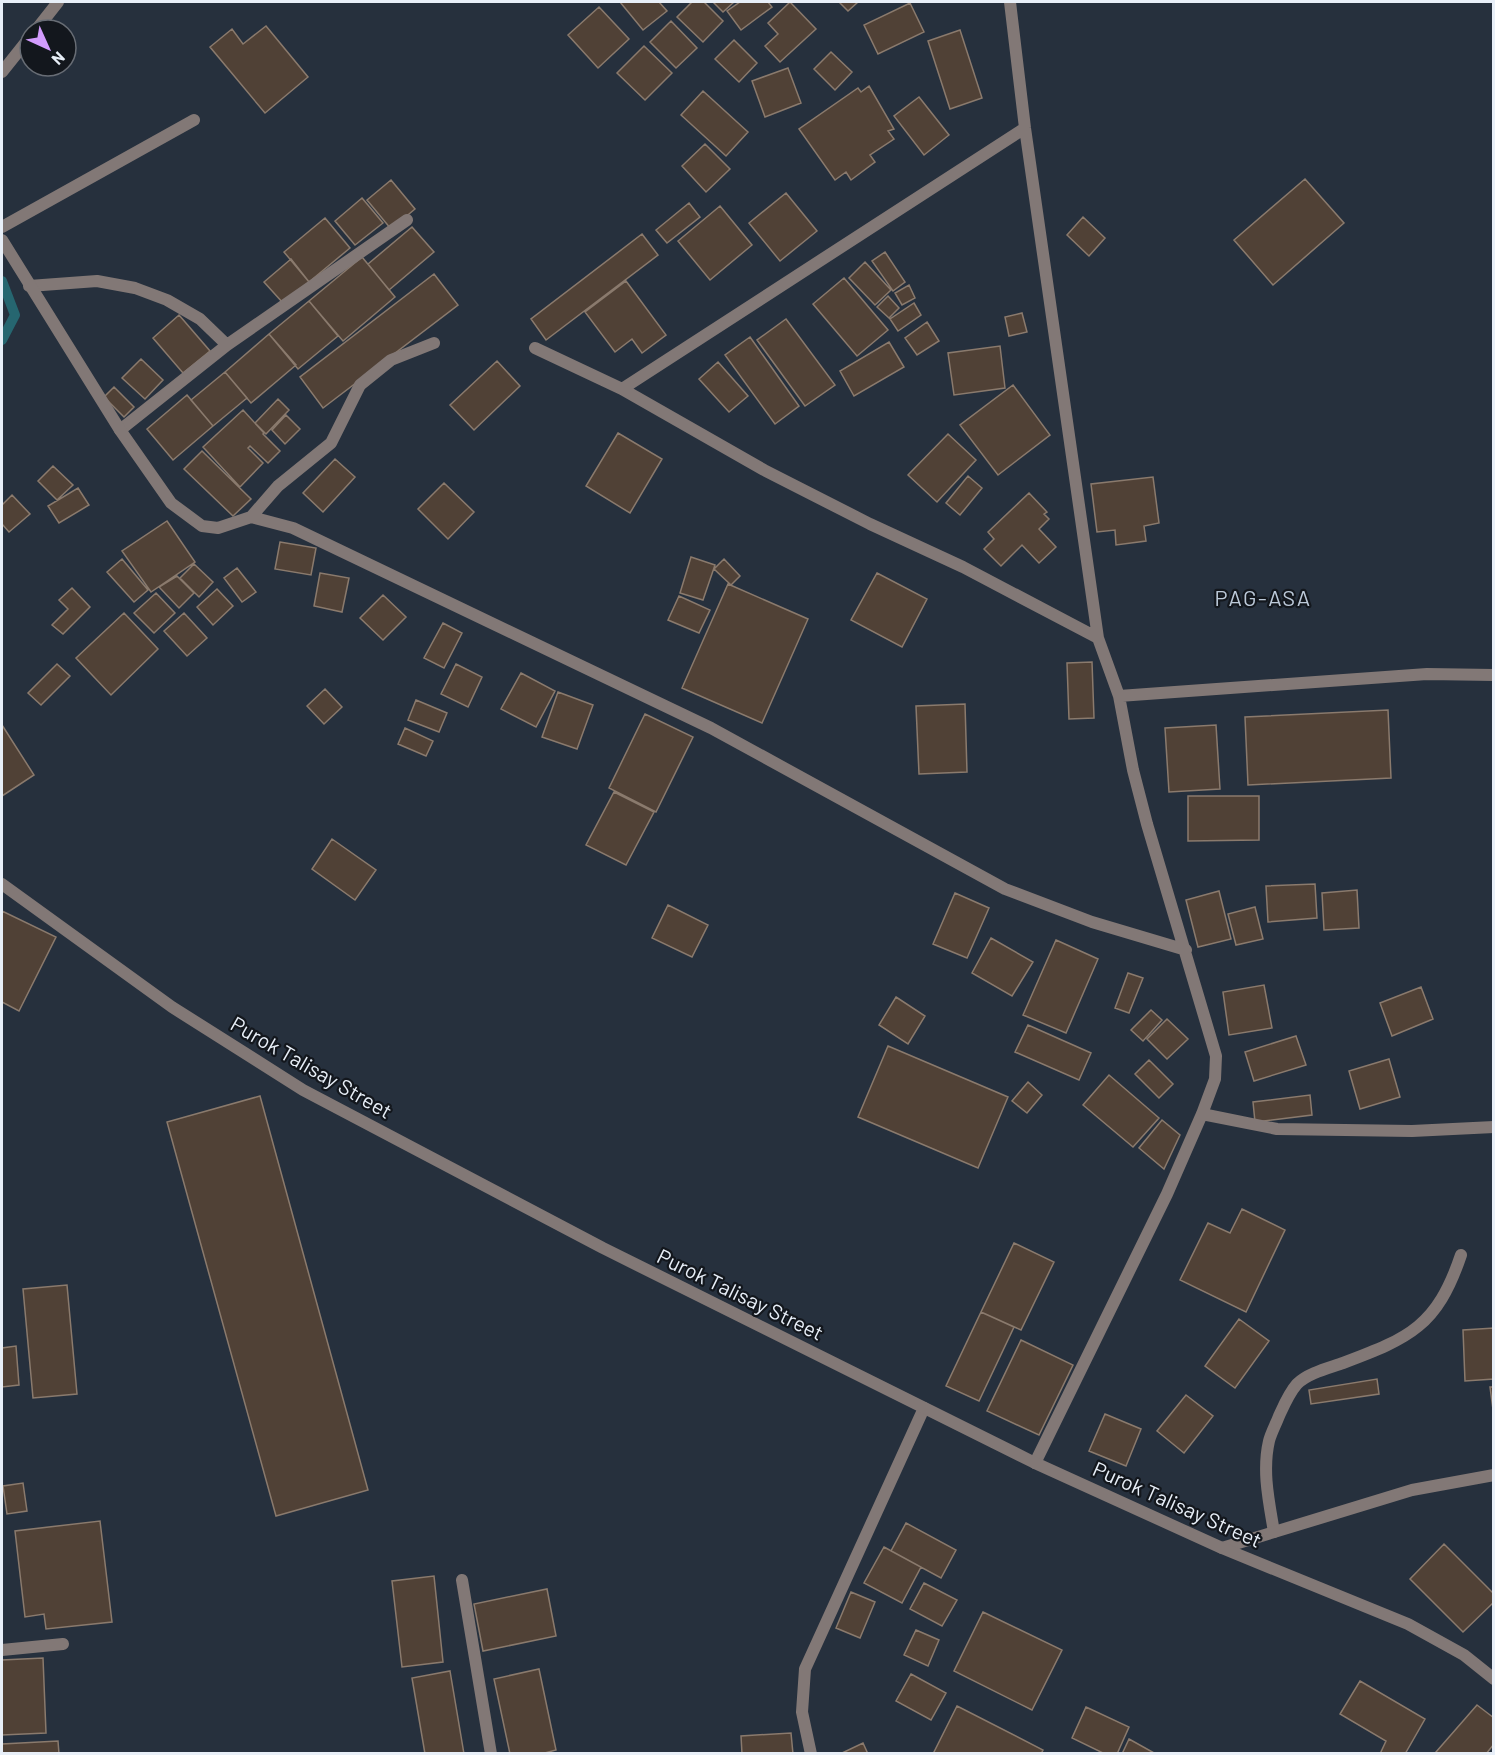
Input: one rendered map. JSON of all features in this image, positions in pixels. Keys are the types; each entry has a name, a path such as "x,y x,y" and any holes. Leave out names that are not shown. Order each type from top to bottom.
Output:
{"street":[{"path":"45,18 58,2"},
{"path":"1010,2 1025,128 1098,638 1119,696 1133,770 1147,824 1216,1056 1215,1078 1167,1194 1035,1463"},
{"path":"2,72 18,52"},
{"path":"2,227 194,120"},
{"path":"622,389 1025,128"},
{"path":"120,430 227,345 406,220"},
{"path":"2,240 120,430 171,503 188,518 202,526 218,528 251,517 278,486 331,443 360,385 391,360 434,343"},
{"path":"29,285 97,281 135,288 167,300 200,319 227,345"},
{"path":"535,348 622,389 764,470 870,524 963,567 1098,638"},
{"path":"251,517 292,528 711,728 1005,889 1092,922 1186,950"},
{"path":"1119,696 1428,674 1494,675"},
{"name":"Purok Talisay Street","path":"2,884 181,1013 303,1090 603,1248 1035,1463 1222,1548 1408,1624 1464,1655 1494,1679"},
{"path":"1202,1114 1277,1129 1412,1131 1494,1127"},
{"path":"1274,1532 1265,1479 1269,1441 1286,1400 1298,1383 1412,1333 1438,1307 1452,1284 1461,1255"},
{"path":"811,1754 801,1712 806,1669 924,1408"},
{"path":"1222,1548 1412,1490 1494,1475"},
{"path":"462,1581 491,1754"},
{"path":"2,1650 63,1644"}],"building":[{"path":"620,2 659,2 667,11 643,30"},
{"path":"692,2 704,2 723,21 703,42 677,17"},
{"path":"713,2 734,2 723,12"},
{"path":"740,2 768,2 772,7 741,30 727,11"},
{"path":"790,2 816,29 780,62 765,46 778,34 768,23"},
{"path":"839,2 858,2 848,11"},
{"path":"910,3 924,32 878,54 864,25"},
{"path":"599,7 629,39 598,68 568,35"},
{"path":"671,21 697,48 676,68 650,42"},
{"path":"266,26 308,77 265,113 210,47 232,29 243,44"},
{"path":"960,30 982,98 950,109 928,41"},
{"path":"734,40 757,63 739,82 715,59"},
{"path":"644,46 672,73 645,100 617,73"},
{"path":"831,52 852,72 835,90 814,69"},
{"path":"788,68 801,103 765,117 752,81"},
{"path":"869,86 894,129 888,131 894,139 870,155 875,162 851,180 846,172 835,180 799,129 858,88 861,92"},
{"path":"703,91 748,132 726,156 681,115"},
{"path":"919,97 949,135 924,155 894,116"},
{"path":"705,144 730,169 706,192 682,166"},
{"path":"1305,179 1344,223 1273,285 1234,240"},
{"path":"391,180 415,209 391,229 367,200"},
{"path":"786,193 817,231 780,261 749,223"},
{"path":"362,198 383,223 355,245 335,221"},
{"path":"689,203 700,217 667,243 656,230"},
{"path":"720,206 752,245 710,280 678,241"},
{"path":"1083,217 1105,238 1089,256 1067,235"},
{"path":"325,218 350,248 309,282 284,252"},
{"path":"412,227 434,252 389,290 368,264"},
{"path":"642,234 658,255 546,340 531,319"},
{"path":"885,252 905,282 893,291 872,261"},
{"path":"362,257 395,297 343,341 309,301"},
{"path":"291,259 309,282 283,303 264,282"},
{"path":"865,262 891,290 875,305 849,278"},
{"path":"434,274 458,305 323,408 300,377"},
{"path":"844,278 888,330 857,356 813,304"},
{"path":"626,281 666,335 642,353 632,339 615,352 585,312"},
{"path":"909,285 915,298 902,305 895,293"},
{"path":"888,296 899,308 889,318 877,307"},
{"path":"309,301 338,336 298,369 269,334"},
{"path":"914,303 921,315 898,331 890,319"},
{"path":"1022,313 1027,332 1009,336 1005,317"},
{"path":"179,315 210,351 183,373 153,338"},
{"path":"786,319 835,385 805,406 757,340"},
{"path":"927,322 939,341 917,355 905,338"},
{"path":"269,334 296,365 251,403 225,372"},
{"path":"750,337 799,406 775,424 725,355"},
{"path":"889,342 904,367 854,396 840,371"},
{"path":"1000,346 1005,388 954,395 948,353"},
{"path":"141,359 163,380 145,399 122,378"},
{"path":"497,361 520,386 474,430 450,405"},
{"path":"718,362 748,396 729,412 699,379"},
{"path":"225,372 247,398 213,426 191,400"},
{"path":"1013,385 1050,435 998,475 960,425"},
{"path":"114,387 134,407 124,417 104,397"},
{"path":"187,395 213,426 173,460 147,429"},
{"path":"278,399 289,410 266,434 255,423"},
{"path":"243,410 280,451 268,463 250,446 248,448 263,463 240,487 203,447"},
{"path":"286,415 300,429 285,444 272,430"},
{"path":"618,433 662,459 630,513 586,486"},
{"path":"948,434 976,460 937,502 908,475"},
{"path":"202,451 251,499 233,516 184,469"},
{"path":"335,459 355,477 323,512 303,493"},
{"path":"53,466 73,485 57,500 38,481"},
{"path":"968,476 982,488 960,515 946,503"},
{"path":"1153,477 1159,523 1144,526 1146,541 1116,545 1115,530 1097,532 1091,484"},
{"path":"444,483 474,512 448,539 418,509"},
{"path":"78,488 89,505 59,523 48,506"},
{"path":"1029,493 1047,512 1044,514 1049,519 1039,529 1056,547 1039,563 1022,545 1001,566 984,549 994,539 988,532"},
{"path":"12,495 30,514 9,532 2,524 2,505"},
{"path":"167,521 195,562 151,592 122,551"},
{"path":"280,542 316,548 311,575 275,569"},
{"path":"691,557 715,565 703,600 680,593"},
{"path":"122,559 148,590 134,602 107,572"},
{"path":"724,559 740,576 731,585 714,569"},
{"path":"194,564 213,582 199,597 180,578"},
{"path":"237,568 256,592 242,602 224,578"},
{"path":"320,573 349,578 342,612 314,606"},
{"path":"877,573 927,599 902,647 851,620"},
{"path":"177,576 194,593 179,608 159,587"},
{"path":"728,584 808,619 762,723 682,688"},
{"path":"72,588 90,607 63,634 52,625 68,609 59,600"},
{"path":"217,589 233,606 213,625 197,607"},
{"path":"156,593 175,613 154,633 134,613"},
{"path":"383,595 406,617 383,640 360,618"},
{"path":"679,596 710,610 699,633 668,620"},
{"path":"124,613 158,649 111,695 76,658"},
{"path":"184,613 207,638 187,656 164,631"},
{"path":"443,623 462,633 444,668 424,658"},
{"path":"1092,662 1094,718 1069,719 1067,663"},
{"path":"57,664 70,676 41,705 28,693"},
{"path":"456,664 482,677 468,707 441,694"},
{"path":"521,673 555,691 536,727 501,709"},
{"path":"325,689 342,707 324,724 307,706"},
{"path":"558,692 593,705 577,749 542,737"},
{"path":"416,700 447,713 439,732 408,720"},
{"path":"965,704 967,772 919,774 916,706"},
{"path":"1388,710 1391,778 1248,785 1245,717"},
{"path":"645,714 693,737 656,812 609,788"},
{"path":"2,725 34,775 2,796"},
{"path":"1216,725 1220,789 1169,792 1165,728"},
{"path":"405,728 433,741 426,756 398,744"},
{"path":"614,792 654,812 626,865 586,845"},
{"path":"1188,796 1259,796 1259,840 1188,841"},
{"path":"332,839 376,870 355,900 312,869"},
{"path":"1315,884 1317,918 1268,922 1266,886"},
{"path":"1357,890 1359,928 1324,930 1322,893"},
{"path":"1219,891 1231,939 1198,947 1186,900"},
{"path":"955,893 989,908 967,958 933,944"},
{"path":"668,905 708,925 692,957 652,938"},
{"path":"1255,907 1263,939 1236,945 1228,914"},
{"path":"2,911 56,937 19,1011 2,1002"},
{"path":"991,938 1033,962 1012,996 972,973"},
{"path":"1056,940 1098,959 1066,1033 1023,1015"},
{"path":"1128,973 1143,978 1129,1013 1115,1008"},
{"path":"1264,985 1272,1028 1229,1035 1223,992"},
{"path":"1421,987 1433,1019 1392,1036 1380,1003"},
{"path":"896,997 925,1016 908,1044 879,1025"},
{"path":"1151,1010 1162,1020 1143,1041 1131,1030"},
{"path":"1167,1019 1188,1039 1167,1059 1147,1039"},
{"path":"1028,1025 1091,1053 1079,1080 1015,1052"},
{"path":"1296,1036 1306,1065 1254,1081 1245,1052"},
{"path":"888,1046 1008,1097 978,1168 858,1117"},
{"path":"1389,1059 1400,1097 1360,1109 1349,1071"},
{"path":"1149,1060 1173,1084 1159,1098 1135,1074"},
{"path":"1109,1075 1159,1118 1133,1147 1083,1105"},
{"path":"1028,1082 1042,1095 1027,1113 1012,1101"},
{"path":"1310,1095 1312,1115 1255,1122 1253,1102"},
{"path":"260,1096 368,1490 276,1516 167,1122"},
{"path":"1162,1120 1180,1135 1164,1169 1139,1148"},
{"path":"1242,1209 1285,1230 1246,1312 1180,1280 1208,1223 1230,1233"},
{"path":"1014,1243 1054,1262 1021,1330 981,1312"},
{"path":"67,1285 77,1394 33,1398 23,1289"},
{"path":"981,1312 1014,1327 979,1401 946,1386"},
{"path":"1239,1319 1269,1341 1235,1388 1205,1366"},
{"path":"1494,1328 1494,1379 1465,1381 1463,1330"},
{"path":"1021,1340 1073,1365 1039,1435 987,1411"},
{"path":"16,1346 19,1385 2,1387 2,1348"},
{"path":"1377,1379 1379,1394 1311,1404 1309,1390"},
{"path":"1490,1387 1494,1387 1494,1417"},
{"path":"1186,1395 1213,1416 1184,1453 1157,1431"},
{"path":"1105,1414 1141,1429 1126,1466 1089,1451"},
{"path":"23,1483 27,1511 7,1514 3,1486"},
{"path":"100,1521 112,1622 46,1629 44,1614 25,1617 15,1531"},
{"path":"906,1523 956,1550 941,1578 891,1551"},
{"path":"1444,1544 1494,1594 1494,1602 1463,1632 1410,1579"},
{"path":"884,1547 921,1567 902,1603 864,1583"},
{"path":"434,1576 443,1662 402,1667 392,1581"},
{"path":"924,1583 957,1600 942,1626 910,1609"},
{"path":"547,1589 556,1636 483,1651 474,1604"},
{"path":"851,1592 875,1602 860,1638 836,1628"},
{"path":"983,1612 1062,1650 1032,1710 954,1671"},
{"path":"916,1630 939,1640 928,1666 904,1655"},
{"path":"43,1658 46,1733 2,1735 2,1660"},
{"path":"539,1669 556,1750 541,1754 510,1754 494,1679"},
{"path":"450,1671 464,1754 425,1754 412,1678"},
{"path":"911,1674 946,1693 931,1720 896,1701"},
{"path":"1360,1681 1425,1719 1405,1754 1380,1754 1386,1741 1340,1714"},
{"path":"1477,1705 1494,1718 1494,1744 1486,1754 1438,1754 1436,1752"},
{"path":"957,1706 1043,1750 1041,1754 933,1754"},
{"path":"1086,1707 1129,1727 1117,1754 1105,1754 1072,1738"},
{"path":"791,1733 793,1754 742,1754 741,1736"},
{"path":"1129,1739 1156,1754 1122,1754"},
{"path":"58,1741 59,1754 2,1754 2,1744"},
{"path":"863,1743 868,1754 840,1754"}],"waterway":[{"path":"2,281 15,315 2,340"}],"district":[{"name":"PAG-ASA","path":"1263,598"}]}
